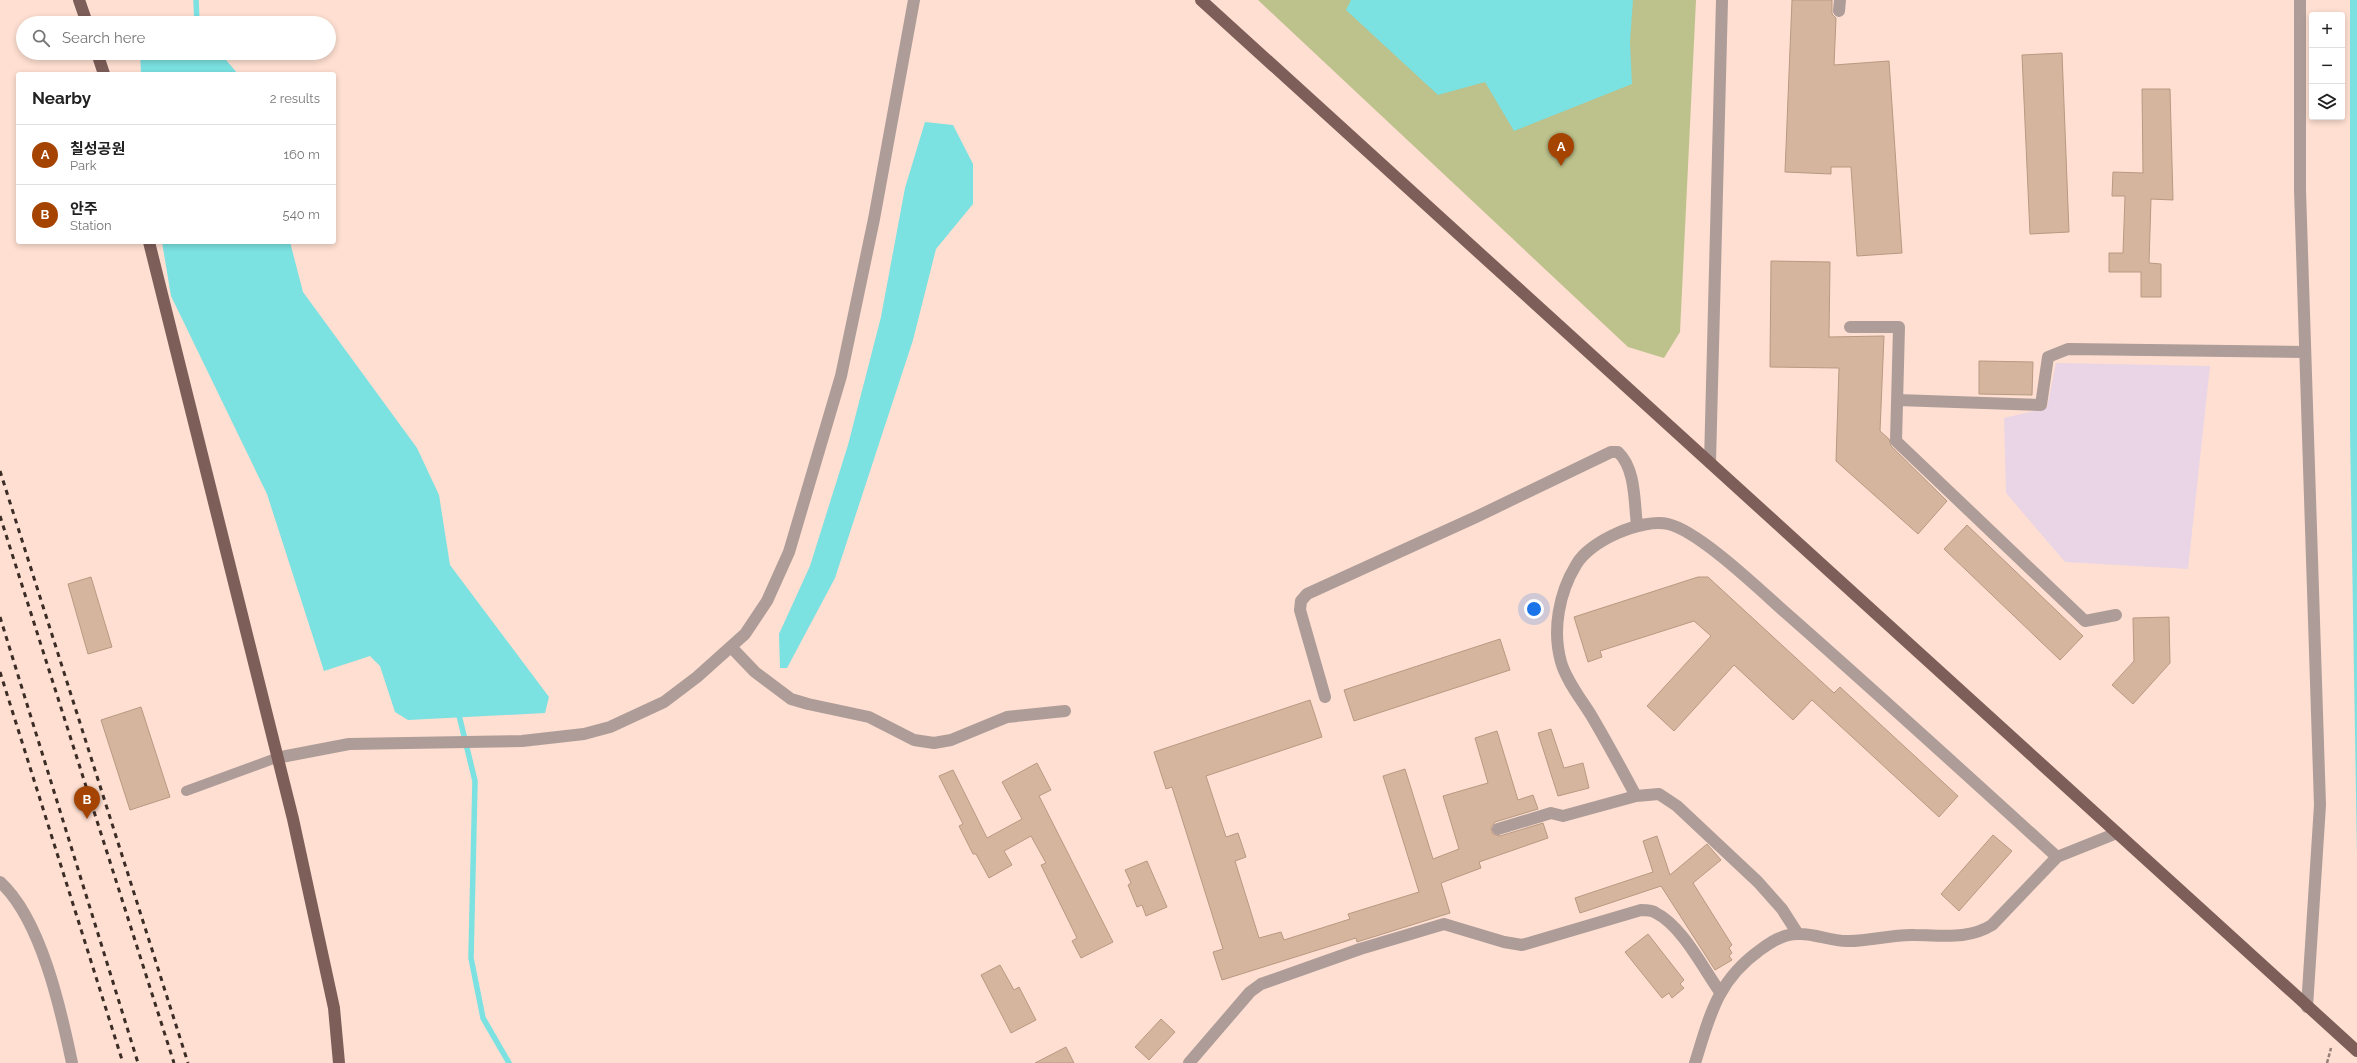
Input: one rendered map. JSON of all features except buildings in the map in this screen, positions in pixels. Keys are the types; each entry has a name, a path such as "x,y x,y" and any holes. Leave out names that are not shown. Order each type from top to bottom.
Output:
{"main road":[{"path":"79,0 85,16"},
{"path":"1201,0 1247,44 1710,462 2357,1051"},
{"path":"99,60 103,72"},
{"path":"149,244 276,758 293,819 334,1008 339,1063"}],"street":[{"path":"276,758 348,744 522,741 584,734 610,726 664,702 732,648 746,634 767,601 789,552 841,376 874,219 914,0"},
{"path":"1710,462 1722,0"},
{"path":"2300,0 2300,190 2320,805 2307,1007"},
{"path":"1850,327 1899,327 1896,441 2085,621 2116,615"},
{"path":"1898,400 2041,405 2048,357 2068,349 2305,352"},
{"path":"1325,697 1300,610 1301,601 1307,594 1476,517 1611,452 1618,452 1625,459 1629,469 1637,525"},
{"path":"1636,796 1561,663 1557,637 1561,595 1576,563 1590,549 1637,525 1666,523 1682,529 1744,576 1905,718 2057,857"},
{"path":"732,648 755,672 791,699 869,716 914,740 934,744 951,740 1007,717 1065,711"},
{"path":"1498,829 1551,813 1564,816 1636,796 1659,794 1677,806 1758,882 1782,909 1798,934"},
{"path":"1695,1063 1720,992 1731,975 1742,963 1775,940 1798,934 1847,941 1906,934 1965,936 1980,933 1992,926 2057,857 2117,833"},
{"path":"0,882 6,888 29,923 44,958 60,1006 72,1063"},
{"path":"1189,1063 1250,992 1261,984 1360,949 1444,924 1504,942 1522,944 1641,910 1654,911 1663,917 1681,936 1720,992"}],"lane":[{"path":"186,791 276,758"}],"shaded area":[{"path":"2056,363 2210,366 2188,569 2065,562 2006,493 2004,418 2047,408"}],"green space":[{"path":"1258,0 1696,0 1680,332 1664,358 1628,347"}],"water":[{"path":"1351,0 1633,0 1630,42 1632,84 1514,131 1485,82 1438,95 1346,10"},
{"path":"2350,0 2357,0 2357,855 2350,428"},
{"path":"140,60 226,60 236,72 141,72"},
{"path":"925,122 953,125 973,164 973,204 936,249 913,340 835,578 787,668 780,668 779,634 810,566 848,445 881,317 905,188"},
{"path":"162,244 291,244 303,292 417,448 439,495 450,565 549,697 545,713 408,720 395,712 380,666 370,656 324,671 267,494 171,296"}],"waterway":[{"path":"196,0 197,16"},
{"path":"458,711 475,781 471,958 483,1018 509,1063"}],"railway":[{"path":"0,471 188,1063"},
{"path":"0,516 174,1063"},
{"path":"0,617 138,1063"},
{"path":"0,672 123,1063"}],"place":[{"name":"칠성공원","path":"1561,166"},
{"name":"안주","path":"87,819"}]}
